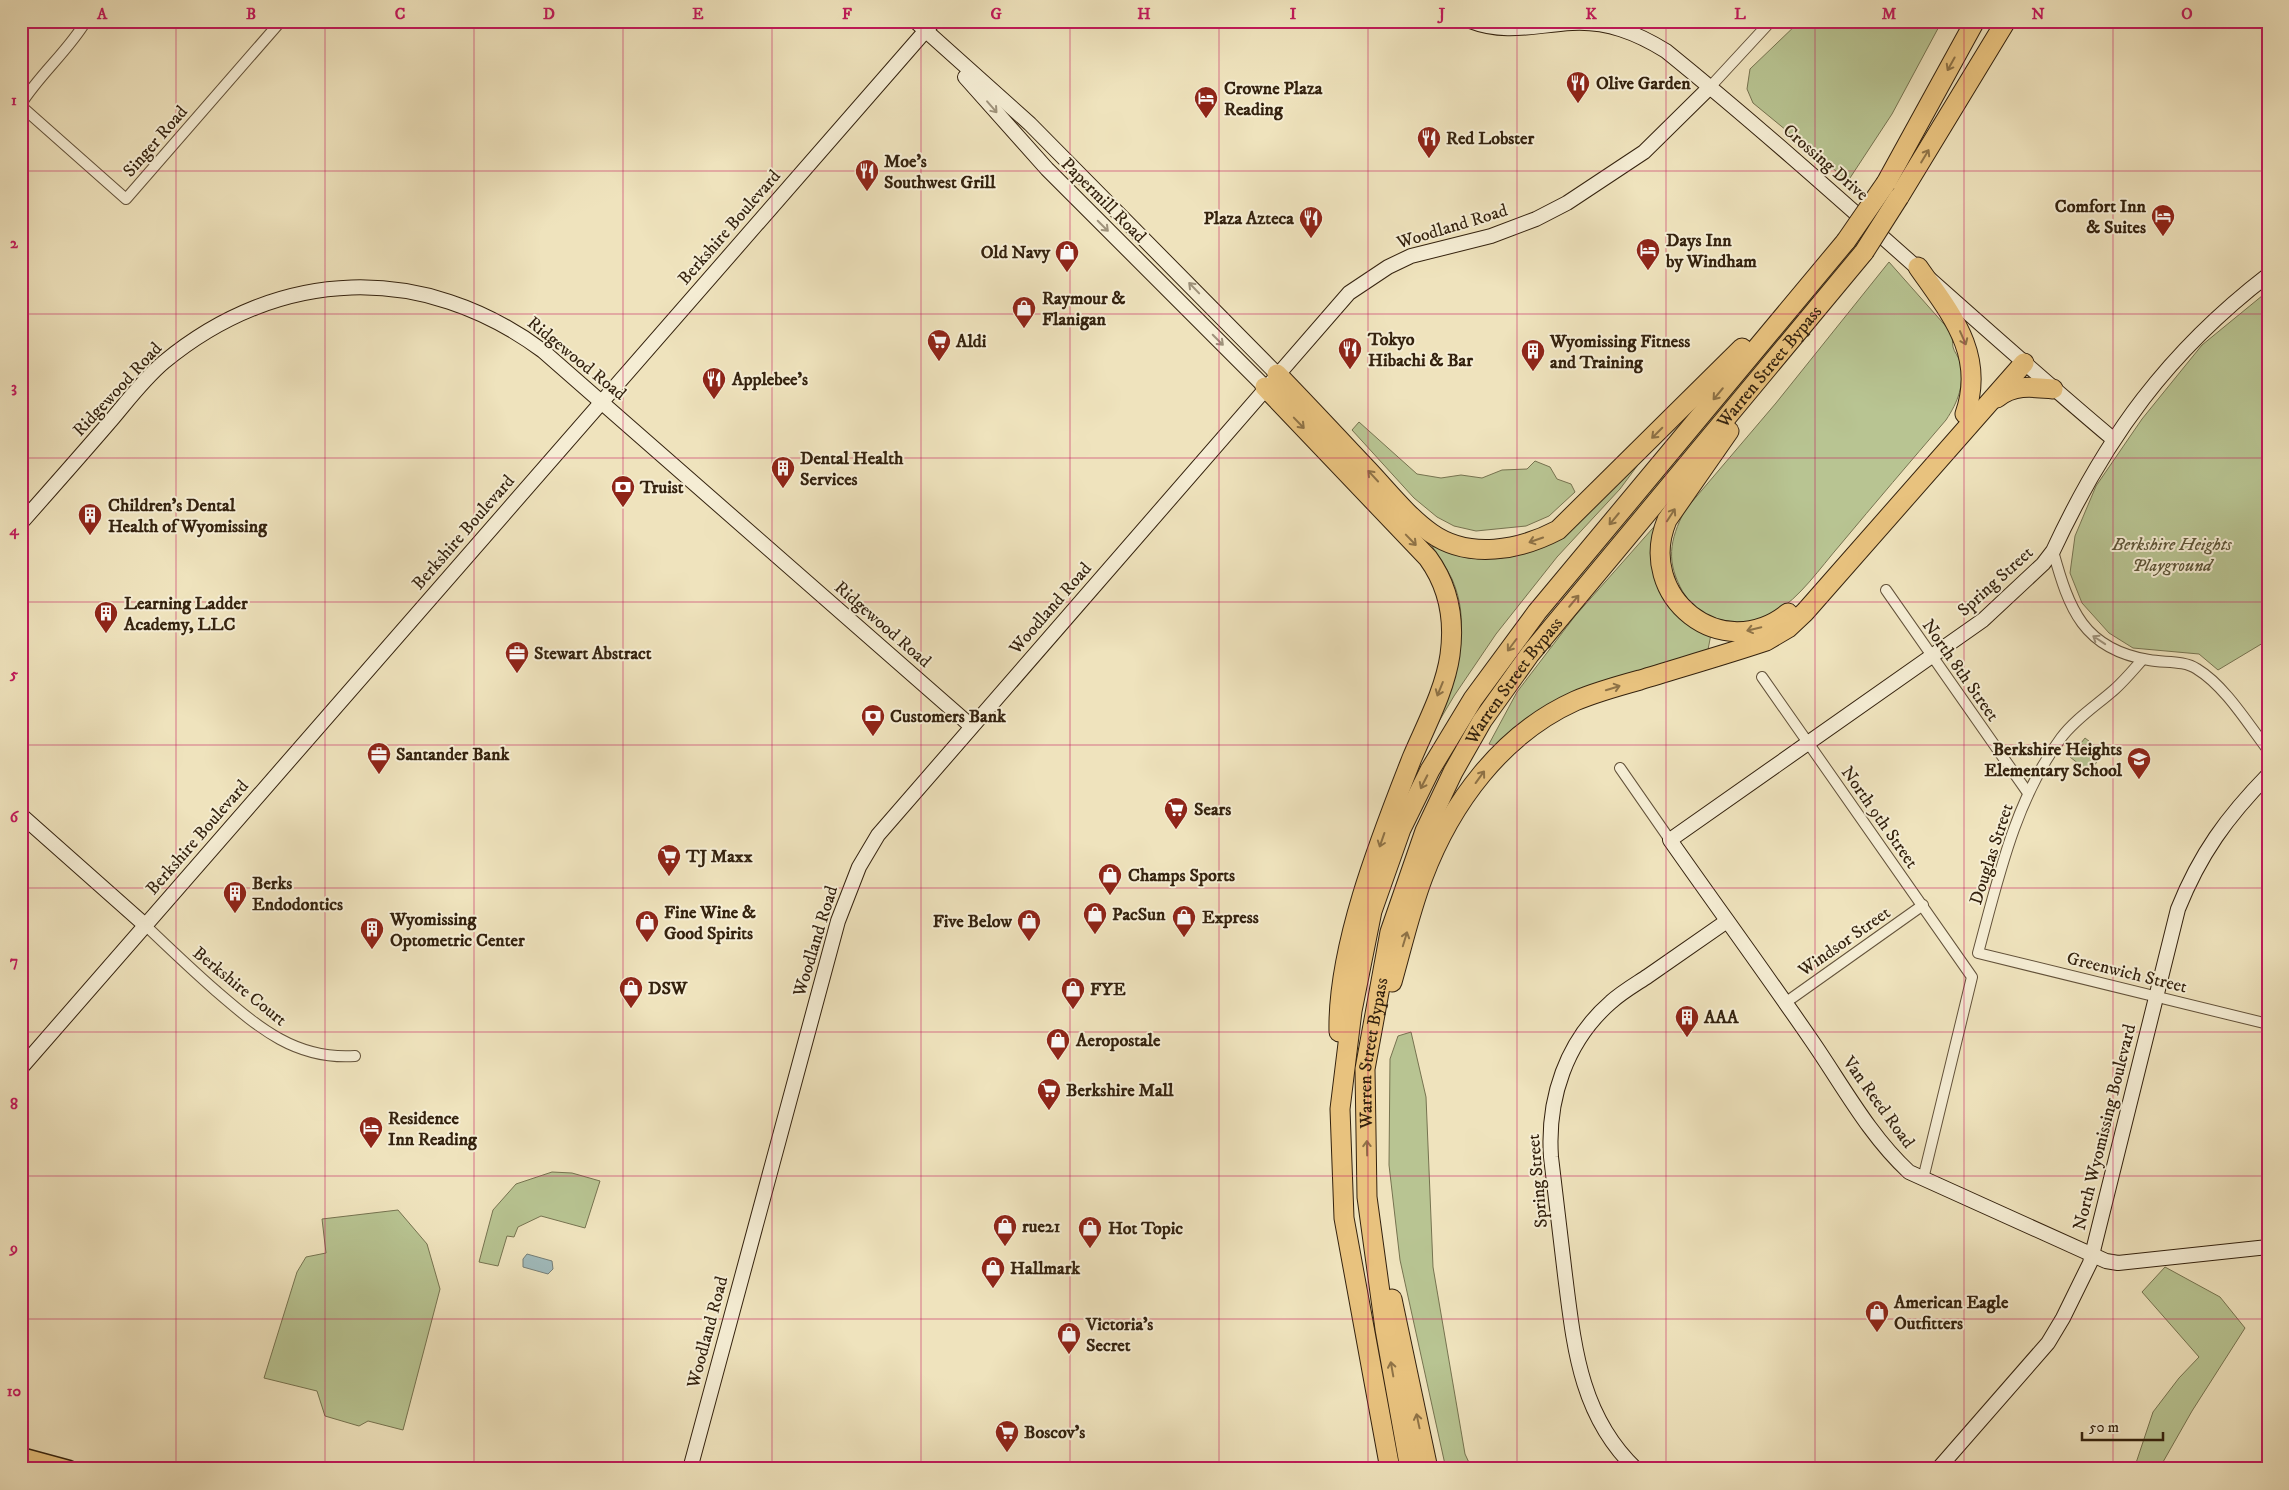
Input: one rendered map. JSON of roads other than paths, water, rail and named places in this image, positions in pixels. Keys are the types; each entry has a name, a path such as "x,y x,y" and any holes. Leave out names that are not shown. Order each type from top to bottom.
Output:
{"highway":[{"name":"Warren Street Bypass","path":"1390,1469 1344,1218 1340,1109 1352,1010 1372,912 1401,829 1430,770 1474,699 1537,612 1846,241 1886,183 1975,21"},
{"name":"Warren Street Bypass","path":"1410,1469 1385,1329 1368,1197 1365,1069 1390,932 1425,831 1453,772 1482,721 1530,654 1858,259 1900,198 2007,21"},
{"path":"1858,259 1817,323 1723,439 1667,520 1661,543 1662,568 1665,582 1677,602 1692,618 1712,629 1723,631 1754,629 1777,622 1795,608 2020,360"},
{"path":"1271,380 1432,534 1474,550 1517,545 1544,537 1558,530 1575,515 1828,262"},
{"path":"1918,267 1946,307 1967,346 1972,379 1970,400 1973,413"},
{"path":"1271,380 1428,558 1443,583 1452,616 1450,657 1444,680 1396,798 1361,902 1347,960 1338,1010 1340,1109"},
{"path":"1365,1069 1423,877 1459,807 1488,765 1521,733 1546,716 1576,701 1766,641 1788,628 1805,612 1973,413 2010,390 2030,386 2053,389"},
{"path":"1368,1197 1384,1262 1428,1469"}],"main road":[{"path":"21,1456 69,1469"}],"street":[{"path":"21,105 28,93 72,43 86,21"},
{"name":"Singer Road","path":"21,105 126,199 281,21"},
{"name":"Crossing Drive","path":"1470,21 1495,28 1516,30 1573,23 1611,27 1648,40 1666,51 1918,267 2020,360 2113,439"},
{"name":"Woodland Road","path":"690,1469 811,1018 845,899 860,865 878,834 1271,380 1349,293 1388,266 1433,249 1491,236 1536,219 1600,182 1644,152 1710,87 1771,21"},
{"name":"Papermill Road","path":"925,25 1047,169 1271,380"},
{"name":"Papermill Road","path":"925,25 1030,124 1271,380"},
{"name":"Berkshire Boulevard","path":"21,1068 602,402 925,25"},
{"name":"Spring Street","path":"1670,840 1985,619 2043,564 2053,551 2080,495 2113,439 2147,392 2178,356 2221,313 2268,275"},
{"name":"Ridgewood Road","path":"21,523 162,364 221,322 269,302 296,294 333,288 375,287 426,294 456,303 488,316 526,338 602,402 971,726"},
{"path":"2053,551 2062,587 2081,624 2094,637 2128,656 2182,663 2198,669 2216,685 2268,750"},
{"name":"North 8th Street","path":"1886,590 1931,657 2028,793"},
{"name":"Douglas Street","path":"1978,953 1999,874 2028,793 2062,736 2115,689 2143,659"},
{"name":"North 9th Street","path":"1762,677 1972,977 1923,1180"},
{"name":"Van Reed Road","path":"1620,768 1890,1154 1909,1172 1923,1180 2092,1255 2118,1263 2268,1247"},
{"name":"North Wyomissing Boulevard","path":"1938,1469 2048,1343 2065,1314 2092,1255 2178,909 2201,859 2219,829 2240,803 2268,775"},
{"path":"21,815 144,925"},
{"name":"Windsor Street","path":"1785,1003 1922,905"},
{"name":"Spring Street","path":"1636,1469 1609,1436 1598,1418 1584,1385 1575,1353 1551,1157 1550,1124 1553,1105 1560,1078 1571,1053 1591,1023 1611,1002 1727,921"},
{"name":"Berkshire Court","path":"144,925 254,1023 276,1038 324,1055 355,1056"},
{"name":"Greenwich Street","path":"1978,953 2268,1024"}],"water":[{"path":"527,1254 552,1261 553,1269 548,1274 523,1267 523,1259"}],"place":[{"name":"Olive Garden","path":"1578,104"},
{"name":"Crowne Plaza Reading","path":"1206,119"},
{"name":"Red Lobster","path":"1429,159"},
{"name":"Moe's Southwest Grill","path":"867,192"},
{"name":"Comfort Inn & Suites","path":"2163,237"},
{"name":"Plaza Azteca","path":"1311,239"},
{"name":"Days Inn by Windham","path":"1648,271"},
{"name":"Old Navy","path":"1067,273"},
{"name":"Raymour & Flanigan","path":"1024,329"},
{"name":"Aldi","path":"939,362"},
{"name":"Tokyo Hibachi & Bar","path":"1350,370"},
{"name":"Wyomissing Fitness and Training","path":"1533,372"},
{"name":"Applebee's","path":"714,400"},
{"name":"Dental Health Services","path":"783,489"},
{"name":"Truist","path":"623,508"},
{"name":"Children's Dental Health of Wyomissing","path":"90,536"},
{"name":"Learning Ladder Academy, LLC","path":"106,634"},
{"name":"Stewart Abstract","path":"517,674"},
{"name":"Customers Bank","path":"873,737"},
{"name":"Santander Bank","path":"379,775"},
{"name":"Berkshire Heights Elementary School","path":"2139,780"},
{"name":"Sears","path":"1176,830"},
{"name":"TJ Maxx","path":"669,877"},
{"name":"Champs Sports","path":"1110,896"},
{"name":"Berks Endodontics","path":"235,914"},
{"name":"PacSun","path":"1095,935"},
{"name":"Express","path":"1184,938"},
{"name":"Five Below","path":"1029,942"},
{"name":"Fine Wine & Good Spirits","path":"647,943"},
{"name":"Wyomissing Optometric Center","path":"372,950"},
{"name":"DSW","path":"631,1009"},
{"name":"FYE","path":"1073,1010"},
{"name":"AAA","path":"1687,1038"},
{"name":"Aeropostale","path":"1058,1061"},
{"name":"Berkshire Mall","path":"1049,1111"},
{"name":"Residence Inn Reading","path":"371,1149"},
{"name":"rue21","path":"1005,1247"},
{"name":"Hot Topic","path":"1090,1249"},
{"name":"Hallmark","path":"993,1289"},
{"name":"American Eagle Outfitters","path":"1877,1333"},
{"name":"Victoria's Secret","path":"1069,1355"},
{"name":"Boscov's","path":"1007,1453"}],"park label":[{"name":"Berkshire Heights Playground","path":"2172,554"}]}
